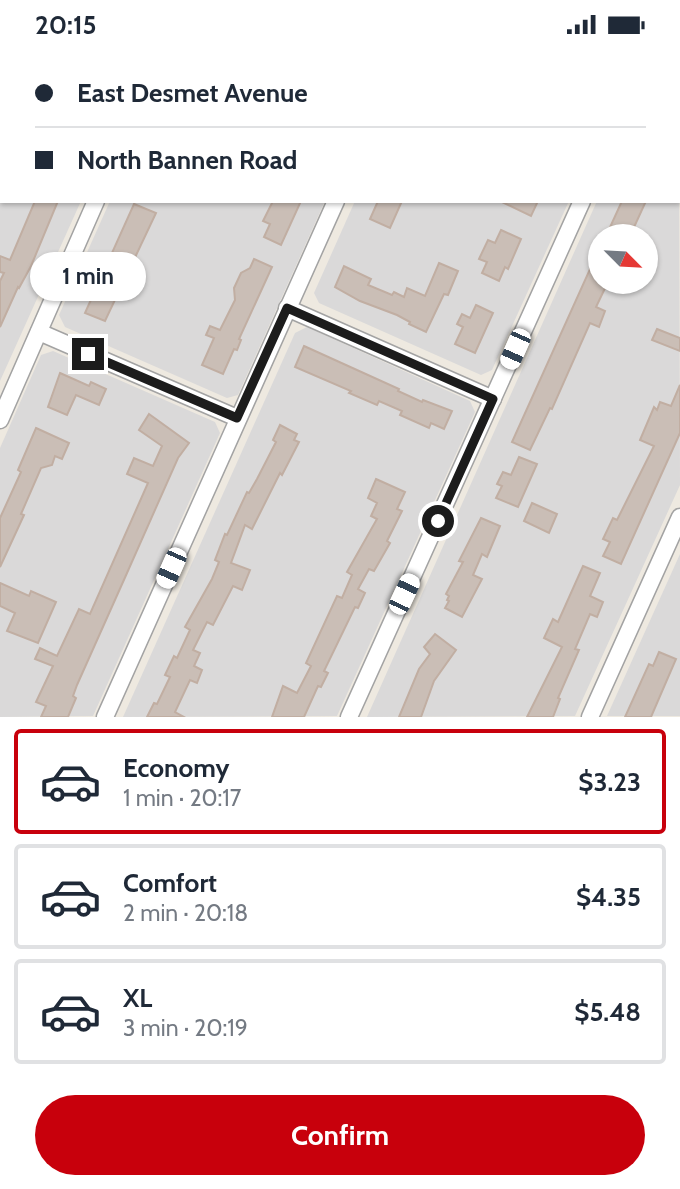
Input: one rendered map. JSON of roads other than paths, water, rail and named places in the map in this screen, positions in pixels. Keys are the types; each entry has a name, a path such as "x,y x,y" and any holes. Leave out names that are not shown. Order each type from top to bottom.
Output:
{"street":[{"path":"0,420 95,203"},
{"path":"105,716 335,203"},
{"path":"349,716 581,203"},
{"path":"287,308 493,399"},
{"path":"39,333 237,418"},
{"path":"590,716 680,517"}]}
